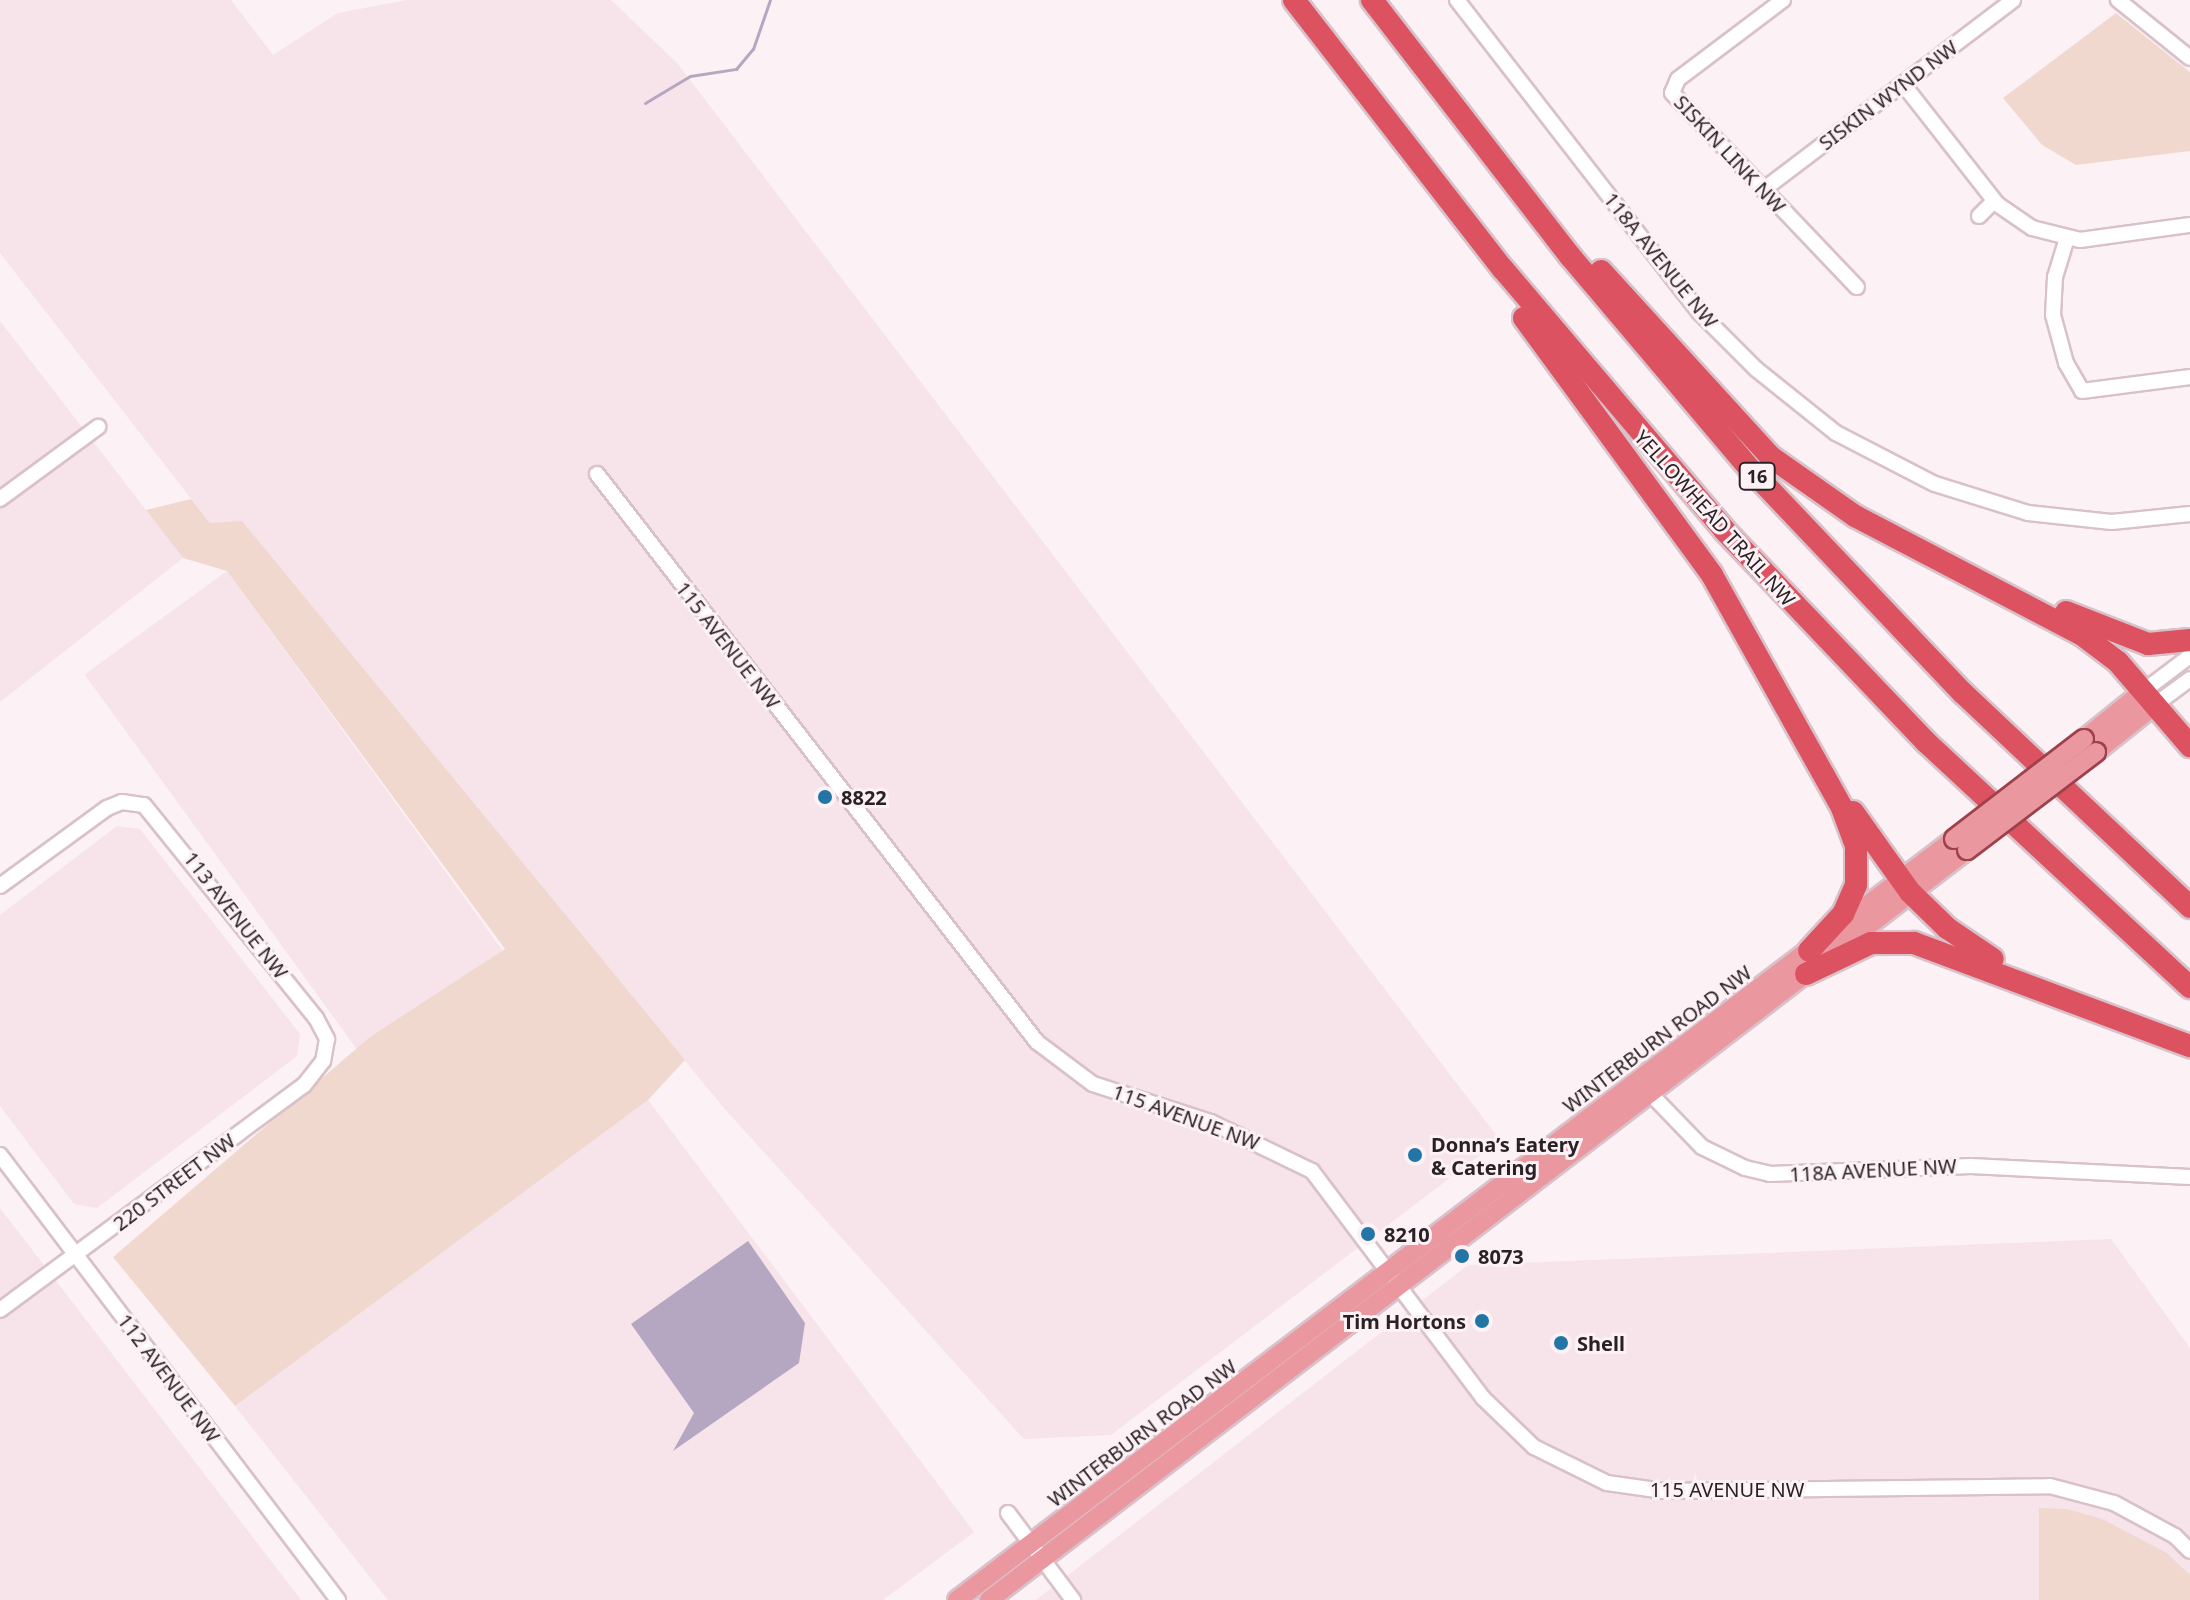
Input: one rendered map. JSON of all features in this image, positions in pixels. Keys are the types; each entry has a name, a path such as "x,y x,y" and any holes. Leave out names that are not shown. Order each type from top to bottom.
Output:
{"highway":[{"name":"YELLOWHEAD TRAIL NW","path":"1294,0 1411,152 1616,406 1777,587 2002,815 2190,987"},
{"name":"16","path":"1372,0 1630,329 1815,541 1984,714 2190,907"},
{"path":"1402,39 1665,346 1771,457 1855,516 1990,582 2092,642 2150,697 2190,746"},
{"path":"1411,152 1472,248 1712,575 1816,759 1851,830 1858,861 1848,906 1809,951"},
{"path":"1990,582 2148,644 2190,640"},
{"path":"1816,759 1905,886 1962,939 2051,990"},
{"path":"1806,974 1871,943 1899,941 1928,946 2051,990 2190,1046"}],"main road":[{"name":"WINTERBURN ROAD NW","path":"957,1600 1037,1552 1644,1087 1809,951 1905,886 2150,697"},
{"name":"WINTERBURN ROAD NW","path":"1644,1087 1806,974 1905,886"},
{"name":"WINTERBURN ROAD NW","path":"989,1600 1037,1552"}],"street":[{"name":"118A AVENUE NW","path":"1457,0 1699,312 1756,369 1836,433 1935,484 2028,513 2112,522 2190,514"},
{"name":"SISKIN LINK NW","path":"1783,0 1678,79 1672,93 1857,287"},
{"name":"SISKIN WYND NW","path":"1763,190 2013,0"},
{"path":"2118,0 2190,58"},
{"path":"1903,84 1994,201 2032,228 2067,238 2097,239 2190,225"},
{"path":"1979,216 1994,201"},
{"path":"2067,238 2055,277 2053,315 2066,363 2082,391 2099,393 2190,377"},
{"path":"0,499 98,427"},
{"name":"115 AVENUE NW","path":"597,474 1037,1042 1093,1084 1211,1122 1294,1159 1318,1176 1510,1427 1553,1460 1607,1483 1663,1491 2050,1486 2114,1503 2175,1536 2190,1551"},
{"name":"WINTERBURN ROAD NW","path":"2150,697 2190,656"},
{"name":"WINTERBURN ROAD NW","path":"2150,697 2190,679"},
{"name":"113 AVENUE NW","path":"0,886 107,808 134,802 155,813 316,1018 327,1039"},
{"name":"220 STREET NW","path":"0,1310 304,1085 323,1061 327,1039"},
{"name":"118A AVENUE NW","path":"1644,1087 1702,1147 1745,1168 1770,1174 1955,1166 2190,1177"},
{"name":"112 AVENUE NW","path":"0,1155 338,1600"},
{"path":"1008,1513 1073,1600"}],"shaded area":[{"path":"0,0 231,0 273,55 338,13 407,0 611,0 677,63 1500,1140 1111,1435 1024,1439 723,1107 242,522 210,523 0,253"},
{"path":"2116,13 2190,72 2190,151 2076,165 2042,145 2003,98"},
{"path":"0,321 183,558 0,702"},
{"path":"191,499 210,523 242,521 685,1060 648,1100 235,1406 113,1257 370,1037 505,949 227,571 183,558 146,510"},
{"path":"227,571 503,950 360,1054 85,674"},
{"path":"117,826 140,829 300,1034 297,1056 97,1208 74,1204 0,1106 0,915"},
{"path":"648,1100 974,1532 883,1600 388,1600 235,1406"},
{"path":"0,1208 301,1600 0,1600"},
{"path":"2111,1239 2190,1348 2190,1600 1036,1600 1468,1265"},
{"path":"748,1241 805,1323 799,1363 673,1451 694,1413 631,1324"},
{"path":"2039,1508 2067,1509 2102,1519 2167,1553 2190,1575 2190,1600 2039,1600"}],"waterway":[{"path":"645,103 690,76 736,69 753,49 770,0"}],"place":[{"name":"8822","path":"825,797"},
{"name":"Donna’s Eatery & Catering","path":"1415,1155"},
{"name":"8210","path":"1368,1234"},
{"name":"8073","path":"1462,1256"},
{"name":"Tim Hortons","path":"1482,1321"},
{"name":"Shell","path":"1561,1343"}]}
